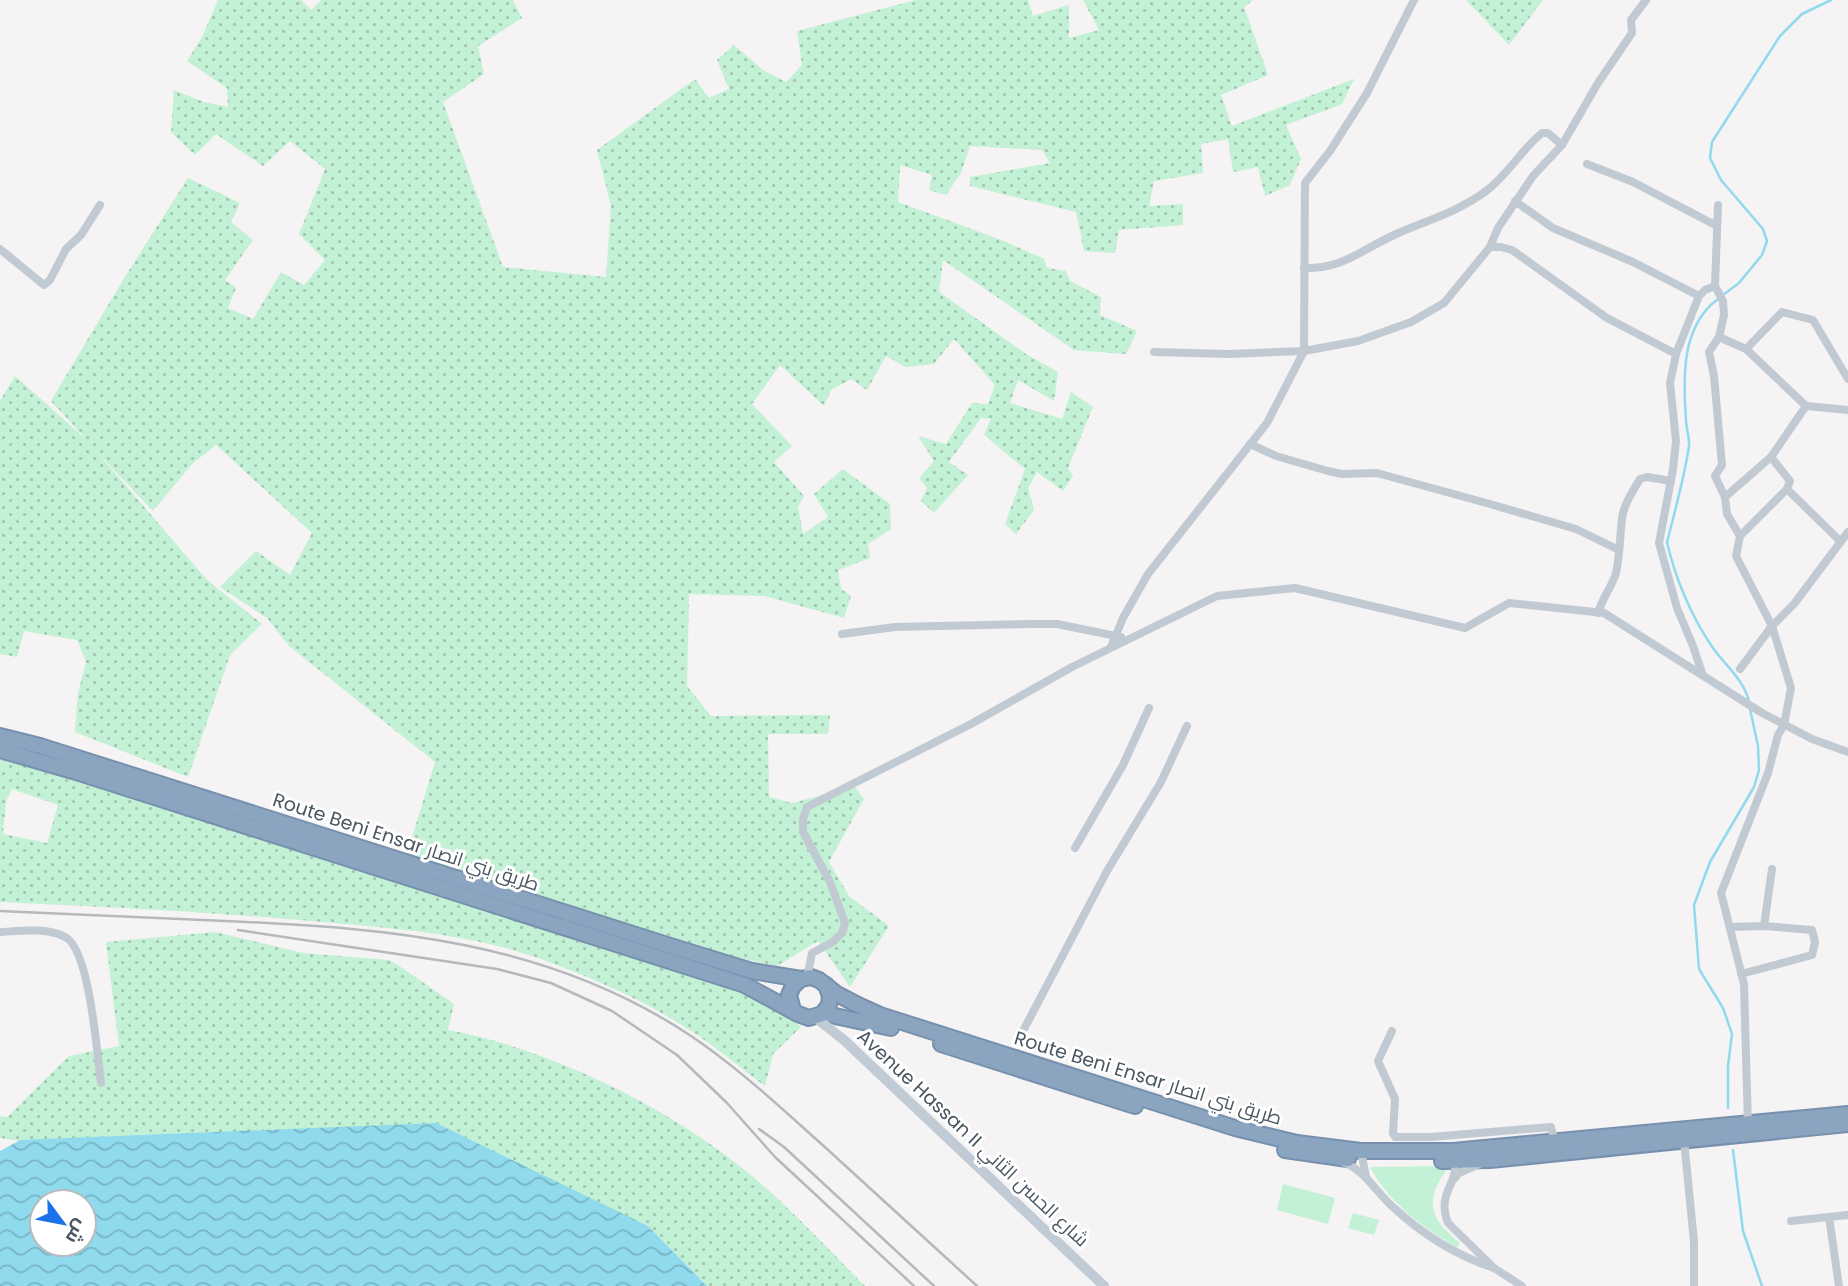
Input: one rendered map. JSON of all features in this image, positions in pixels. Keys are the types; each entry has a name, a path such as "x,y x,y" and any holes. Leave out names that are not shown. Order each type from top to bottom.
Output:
{"highway":[{"name":"Route Beni Ensar طريق بني انصار","path":"0,736 59,752 752,971 804,978"},
{"name":"Route Beni Ensar طريق بني انصار","path":"0,750 421,880 746,985 793,1010"},
{"path":"804,978 819,980 826,985 830,996 829,1005 821,1014 803,1017 793,1010 789,995 793,986 804,978"},
{"name":"Route Beni Ensar طريق بني انصار","path":"826,985 848,1000 880,1015 1234,1128 1362,1156 1432,1144 1454,1156 1555,1141 1848,1124"},
{"name":"Route Beni Ensar طريق بني انصار","path":"821,1014 879,1024 1253,1143 1329,1157 1454,1156 1490,1160 1684,1140 1848,1114"}],"street":[{"path":"1111,647 1148,575 1267,422 1304,351 1306,183 1367,93 1414,0"},
{"path":"1154,352 1229,354 1304,351 1358,341 1411,322 1444,303 1490,247 1499,228 1533,176 1562,145 1598,83 1632,33 1632,20 1646,0"},
{"path":"1304,268 1323,269 1341,264 1391,237 1462,207 1503,178 1542,133 1548,133 1562,145"},
{"path":"1587,164 1633,182 1717,226"},
{"path":"1516,201 1553,228 1633,262 1699,296"},
{"path":"0,249 44,285 50,280 66,249 81,235 100,205"},
{"path":"1718,205 1714,264 1724,314 1719,337 1709,352 1714,376 1722,465 1715,476 1725,497 1727,514 1740,536"},
{"path":"1490,247 1512,250 1607,318 1676,354"},
{"path":"1703,676 1677,608 1659,543 1676,441 1670,383 1676,354 1699,296 1705,290 1717,289"},
{"path":"1746,349 1782,312 1813,320 1848,379"},
{"path":"1719,337 1746,349 1806,406 1848,410"},
{"path":"1725,497 1771,457 1806,406"},
{"path":"1250,444 1276,456 1328,471 1342,474 1377,473 1490,504 1576,529 1619,550"},
{"path":"1748,1128 1744,984 1721,893 1768,773 1778,735 1784,725 1791,688 1772,626 1736,556 1740,536 1787,489 1790,481 1771,457"},
{"path":"1598,613 1601,600 1616,573 1622,537 1622,517 1629,497 1640,479 1647,477 1671,481"},
{"path":"1787,489 1840,541"},
{"path":"1740,669 1772,626 1794,604 1848,532"},
{"path":"804,978 812,953 834,942 842,933 845,923 830,882 803,832 807,807 971,724 1111,647 1216,596 1295,588 1465,628 1508,603 1604,613 1762,713 1848,752"},
{"path":"842,634 895,627 1057,624 1116,635 1126,640"},
{"path":"1075,848 1123,765 1149,708"},
{"path":"1022,1033 1107,871 1161,782 1187,726"},
{"path":"1764,926 1772,869"},
{"path":"1731,927 1764,926 1812,930 1815,942 1812,955 1741,974"},
{"path":"0,932 38,931 65,936 70,941 85,967 101,1083"},
{"name":"Avenue Hassan II شارع الحسن الثاني","path":"821,1014 844,1040 1104,1286"},
{"path":"1392,1031 1378,1061 1395,1098 1395,1137 1432,1144 1551,1127 1555,1141"},
{"path":"1684,1140 1694,1242 1694,1286"},
{"path":"1362,1156 1366,1177"},
{"path":"1454,1156 1455,1174 1445,1197 1445,1215 1448,1223 1494,1268"},
{"path":"1329,1157 1350,1165 1366,1177 1389,1204 1415,1226 1458,1254 1494,1268 1522,1286"},
{"path":"1452,1181 1468,1168 1490,1160"},
{"path":"1791,1221 1848,1215"},
{"path":"1829,1217 1839,1286"}],"green space":[{"path":"218,0 301,0 311,10 321,0 513,0 522,18 478,46 484,74 443,102 503,267 606,277 611,206 597,150 695,79 709,98 729,89 717,60 734,45 763,70 786,82 802,65 797,31 916,0 1028,0 1033,16 1069,5 1069,38 1099,30 1083,0 1253,0 1244,7 1268,75 1221,95 1232,126 1354,79 1342,104 1286,125 1301,159 1290,185 1265,196 1258,167 1233,172 1228,139 1201,144 1203,173 1154,181 1149,206 1183,204 1183,225 1119,230 1115,253 1084,251 1076,212 970,186 970,177 1050,163 1042,150 970,146 961,173 946,195 929,190 932,175 900,165 898,202 1004,241 1044,259 1047,268 1066,271 1070,281 1101,297 1100,315 1137,331 1126,354 1074,350 943,260 939,292 1026,354 1058,372 1054,401 1018,380 1010,403 1062,419 1071,392 1093,407 1068,468 1073,476 1063,491 1037,472 1028,488 1034,510 1016,534 1005,524 1025,469 984,435 991,419 981,418 949,462 968,475 934,513 921,501 927,488 919,478 934,461 918,436 946,444 972,403 988,404 995,385 954,339 934,364 906,367 886,356 867,390 851,379 831,390 824,406 780,365 752,404 792,446 774,462 804,496 798,507 803,534 828,517 814,494 843,469 890,504 891,529 868,544 870,558 838,570 841,589 851,596 844,618 764,596 689,594 687,686 711,716 830,715 828,734 768,734 769,797 792,803 855,787 864,799 829,862 849,896 889,926 850,987 818,941 777,966 713,953 406,857 435,762 289,646 267,618 220,587 256,551 290,575 312,533 216,445 193,463 153,511 97,452 207,580 262,624 230,655 188,777 75,732 78,693 86,662 77,640 24,631 17,657 0,654 0,401 15,376 87,440 51,401 188,178 240,203 231,222 253,240 225,280 236,288 228,308 253,319 281,272 304,285 325,260 299,234 325,169 290,141 263,166 216,134 195,155 171,132 174,90 204,102 228,107 227,88 187,61 202,37"},
{"path":"1466,0 1543,0 1509,45"},
{"path":"0,756 715,976 776,1006 801,1027 773,1054 765,1086 698,1036 633,998 555,964 509,949 456,937 282,918 0,902","holes":["12,789 58,805 47,843 3,834 6,801"]},
{"path":"215,932 303,953 389,960 454,1004 448,1030 489,1039 574,1069 658,1111 697,1135 766,1188 865,1286 707,1286 648,1226 0,1138 0,1116 7,1117 69,1056 119,1046 106,942"},
{"path":"1449,1166 1436,1188 1433,1207 1441,1225 1460,1243 1457,1248 1397,1203 1370,1167"},
{"path":"1283,1184 1335,1198 1328,1224 1277,1210"},
{"path":"1353,1213 1379,1220 1374,1235 1348,1228"}],"water":[{"path":"436,1123 648,1226 707,1286 0,1286 0,1151 20,1140"}],"waterway":[{"path":"1723,295 1739,283 1762,255 1767,241 1763,229 1721,180 1710,158 1712,142 1780,36 1802,14 1831,0"},
{"path":"1718,299 1697,323 1687,354 1685,387 1689,446 1667,542 1691,611 1713,648 1739,680 1749,702"},
{"path":"1728,1108 1728,1066 1732,1034 1723,1008 1699,969 1694,905 1710,862 1754,787 1759,770 1758,746 1750,709"},
{"path":"1733,1150 1743,1231 1762,1286"}],"railway":[{"path":"0,911 286,924 406,935 523,959 579,978 634,1003 688,1034 724,1060 977,1286"},
{"path":"238,930 497,969 551,983 612,1011 677,1055 727,1103 775,1157 914,1286"},
{"path":"759,1129 784,1147 934,1286"}]}
